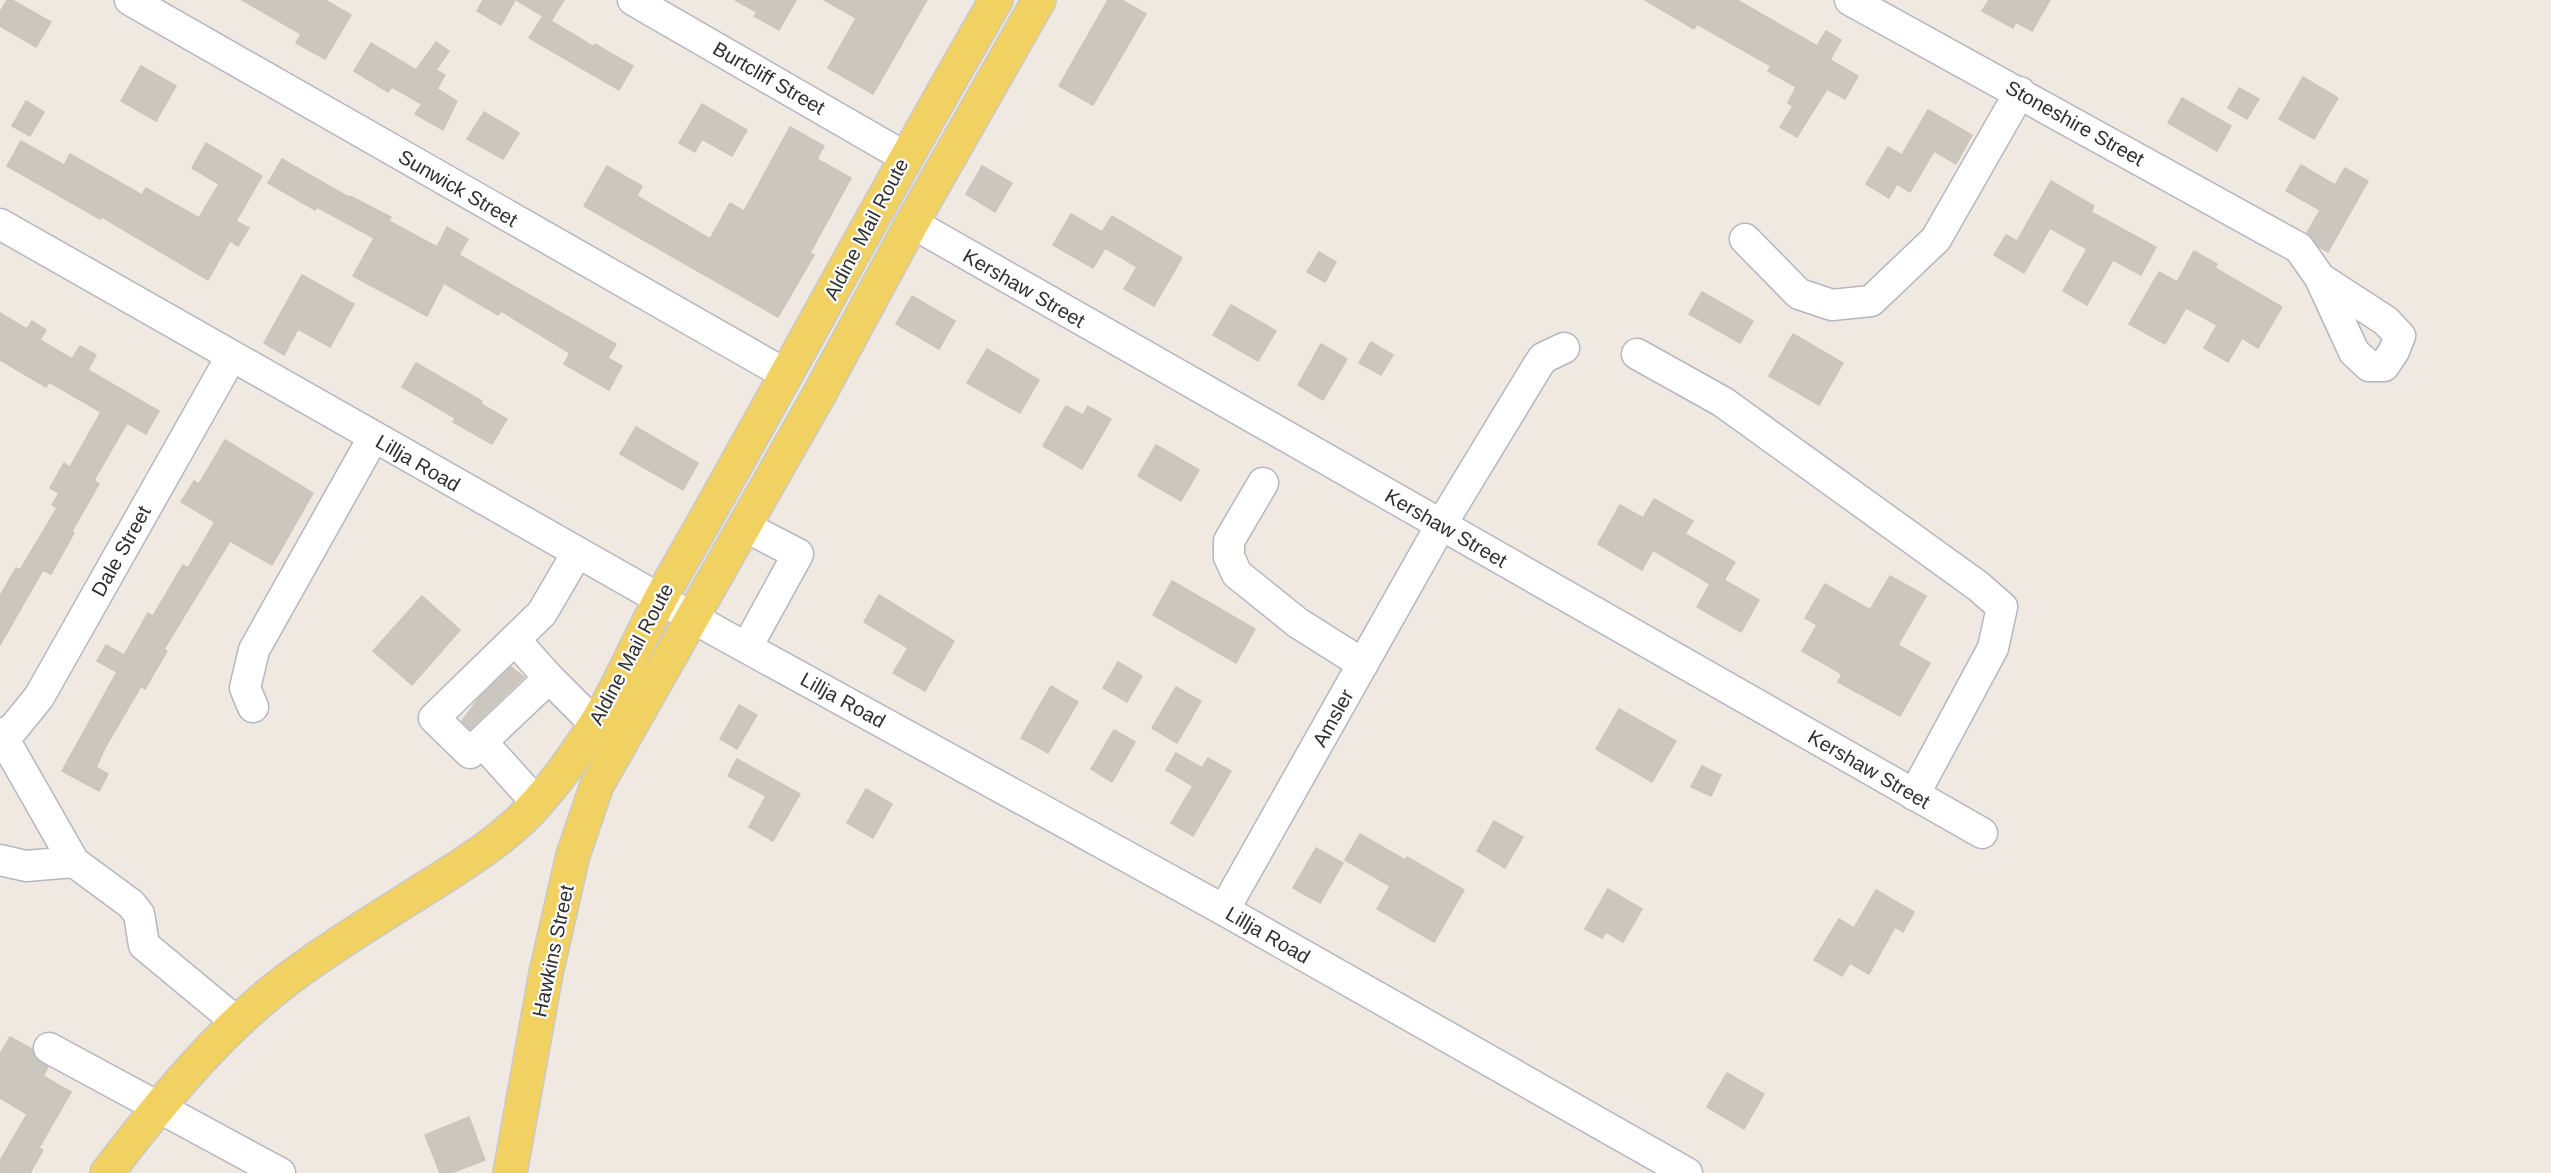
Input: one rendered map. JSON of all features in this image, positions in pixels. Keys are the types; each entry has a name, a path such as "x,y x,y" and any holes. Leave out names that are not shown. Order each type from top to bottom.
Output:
{"main road":[{"name":"Aldine Mail Route","path":"107,1173 200,1058 291,976 496,843 537,803 607,704 659,599 787,375 905,157 996,0"},
{"name":"Aldine Mail Route","path":"623,738 820,393 912,223 1039,0"},
{"name":"Hawkins Street","path":"510,1173 546,974 573,855 597,785 623,738"}],"street":[{"name":"Sunwick Street","path":"130,0 787,375"},
{"name":"Burtcliff Street","path":"633,0 905,157"},
{"name":"Stoneshire Street","path":"1850,0 2299,248 2320,278"},
{"path":"1745,239 1799,294 1832,305 1871,301 1936,239 2020,92"},
{"name":"Kershaw Street","path":"912,223 1982,833"},
{"name":"Lillja Road","path":"0,224 577,553 1224,910 1687,1173"},
{"name":"Amsler","path":"1224,910 1441,525 1543,358 1564,348"},
{"path":"1637,354 1723,402 1978,586 2001,607 1993,648 1914,795"},
{"name":"Dale Street","path":"1,734 13,729 39,697 231,357"},
{"path":"253,707 245,688 254,650 373,438"},
{"path":"1263,483 1229,541 1229,557 1237,574 1298,623 1363,664"},
{"path":"744,526 798,554 747,647"},
{"path":"549,678 470,753 434,718 542,613 577,553"},
{"path":"515,640 594,724"},
{"path":"1,734 74,862 132,904 140,914 144,945 238,1023"},
{"path":"482,741 537,803"},
{"path":"0,860 26,866 74,862"},
{"path":"49,1048 280,1173"}],"building":[{"path":"7,0 12,0 51,22 36,47 0,26 0,12"},
{"path":"242,0 325,0 351,15 325,59 296,43 301,34"},
{"path":"483,0 515,0 501,25 477,11"},
{"path":"516,0 564,0 551,21 594,47 595,44 633,66 619,90 529,38 543,16"},
{"path":"735,0 796,0 779,30 754,16 757,12"},
{"path":"824,0 927,0 873,94 828,68 856,18"},
{"path":"1108,0 1122,0 1146,14 1093,105 1059,86"},
{"path":"1645,0 1737,0 1817,46 1826,31 1841,40 1830,60 1858,76 1845,99 1827,89 1797,137 1780,127 1793,106 1788,103 1796,87 1768,71 1771,66 1697,24 1694,29"},
{"path":"1989,0 2050,0 2032,31 2016,22 2013,28 1982,11"},
{"path":"436,42 449,51 436,70 445,75 437,89 457,101 443,130 415,114 422,104 392,87 388,92 354,71 371,43 416,70"},
{"path":"141,66 176,86 156,121 121,101"},
{"path":"2303,77 2338,98 2314,139 2279,119"},
{"path":"2239,88 2259,99 2247,119 2228,108"},
{"path":"2182,98 2231,126 2217,151 2168,123"},
{"path":"26,101 44,112 30,136 12,126"},
{"path":"702,104 747,130 732,156 702,139 695,152 679,143"},
{"path":"1928,110 1972,135 1956,164 1934,151 1910,192 1897,184 1889,198 1866,184 1888,147 1902,155"},
{"path":"484,112 519,133 503,159 467,139"},
{"path":"790,127 824,146 817,159 851,178 810,253 814,255 778,317 584,206 607,166 642,186 637,196 710,239 730,203 744,211"},
{"path":"21,141 64,165 70,154 142,195 146,188 199,218 219,184 192,168 206,143 262,176 236,221 249,228 238,246 230,241 208,280 102,217 100,219 7,166"},
{"path":"282,159 350,198 350,196 391,217 389,221 437,247 447,227 468,239 459,255 616,344 608,358 622,366 609,390 564,364 570,353 501,311 498,315 444,283 427,316 353,276 374,238 317,207 315,210 268,183"},
{"path":"2301,165 2335,185 2345,168 2368,181 2328,252 2319,247 2307,233 2320,210 2286,191"},
{"path":"982,166 1012,183 995,212 966,194"},
{"path":"2051,181 2094,206 2091,212 2156,247 2141,275 2113,260 2087,305 2063,291 2087,249 2050,228 2024,273 1994,255 2006,235 2017,241"},
{"path":"1071,214 1102,232 1112,216 1182,258 1154,306 1124,289 1137,267 1105,248 1093,268 1053,245"},
{"path":"2194,251 2217,264 2215,268 2282,307 2258,348 2242,338 2228,362 2204,348 2217,325 2186,308 2165,344 2129,324 2159,272 2177,282"},
{"path":"1319,252 1336,262 1325,282 1307,272"},
{"path":"302,275 354,304 330,347 298,329 284,355 264,343"},
{"path":"1702,292 1753,321 1740,343 1689,314"},
{"path":"912,296 955,321 939,349 896,324"},
{"path":"1231,305 1276,331 1258,361 1213,335"},
{"path":"0,313 27,329 32,321 46,330 40,340 72,359 80,346 96,355 88,370 159,411 146,434 127,423 94,480 99,484 51,574 43,570 0,645 0,596 16,568 20,570 57,508 52,505 59,493 50,488 64,463 70,467 101,412 49,382 46,387 0,360"},
{"path":"1793,334 1843,363 1819,405 1769,376"},
{"path":"1371,342 1393,355 1381,375 1359,363"},
{"path":"1321,344 1347,359 1323,400 1298,385"},
{"path":"987,349 1039,380 1020,413 967,383"},
{"path":"416,363 482,401 481,404 507,419 492,444 453,422 455,418 402,387"},
{"path":"1066,406 1083,415 1088,406 1111,419 1082,469 1043,446"},
{"path":"636,427 698,463 683,490 620,454"},
{"path":"225,440 313,493 272,565 230,541 164,649 167,651 145,689 141,686 106,746 96,767 108,774 99,791 62,771 117,672 97,661 106,645 124,655 148,613 153,616 183,565 188,568 215,522 181,502 194,481 199,484"},
{"path":"1156,445 1199,470 1181,501 1138,476"},
{"path":"1654,499 1693,521 1685,534 1735,562 1724,580 1759,600 1741,632 1697,607 1710,584 1653,550 1642,570 1598,544 1620,505 1643,518"},
{"path":"1890,576 1926,596 1898,645 1930,663 1900,716 1838,682 1842,674 1802,651 1817,625 1805,618 1825,584 1870,610"},
{"path":"1172,581 1255,629 1236,663 1153,615"},
{"path":"879,595 954,641 925,691 893,673 908,648 864,622"},
{"path":"422,596 460,630 412,685 373,651"},
{"path":"1118,662 1142,676 1127,702 1103,688"},
{"path":"511,667 524,677 470,729 462,721 479,698"},
{"path":"1051,686 1078,702 1048,753 1021,738"},
{"path":"1176,687 1201,701 1177,743 1152,728"},
{"path":"739,705 757,715 737,749 720,739"},
{"path":"1619,709 1676,741 1652,782 1596,749"},
{"path":"1114,730 1135,742 1112,782 1091,769"},
{"path":"1176,753 1202,768 1208,758 1231,771 1193,836 1171,823 1193,786 1166,770"},
{"path":"737,759 800,794 773,841 749,827 766,796 728,776"},
{"path":"1702,766 1721,775 1711,796 1691,787"},
{"path":"866,789 892,804 873,838 847,823"},
{"path":"1494,821 1523,837 1505,868 1477,851"},
{"path":"1360,834 1405,860 1407,857 1464,890 1434,942 1377,909 1390,886 1345,860"},
{"path":"1316,848 1343,863 1320,903 1293,888"},
{"path":"1608,889 1642,909 1623,942 1606,932 1602,938 1585,929"},
{"path":"1876,890 1914,912 1903,932 1895,927 1869,974 1850,963 1842,976 1814,960 1839,919 1854,928"},
{"path":"10,1037 32,1049 35,1057 48,1067 43,1076 71,1092 39,1148 43,1150 30,1173 0,1173 0,1161 27,1114 0,1098 0,1054"},
{"path":"1727,1073 1764,1094 1744,1129 1707,1107"},
{"path":"469,1117 485,1160 451,1173 440,1173 425,1135"}]}
